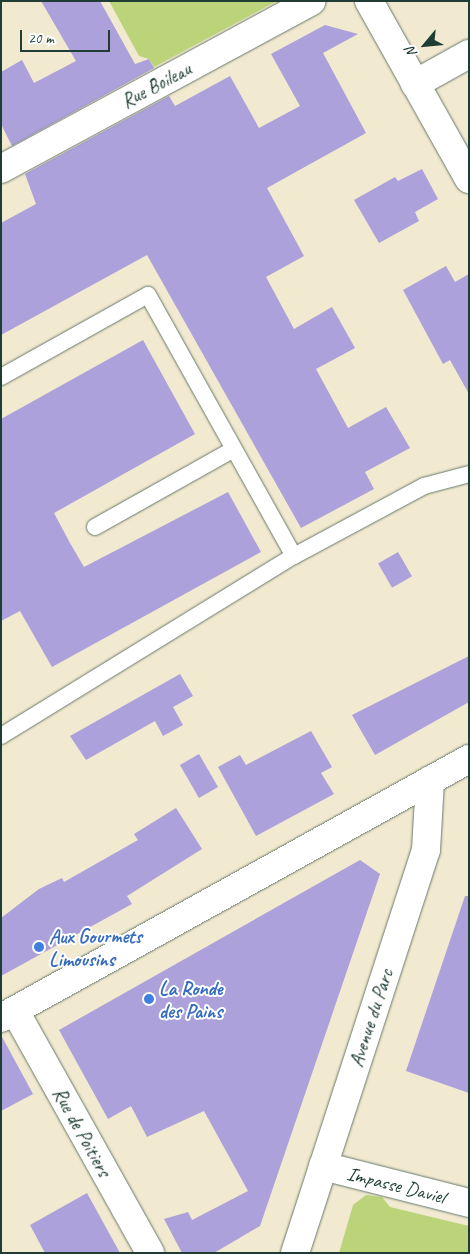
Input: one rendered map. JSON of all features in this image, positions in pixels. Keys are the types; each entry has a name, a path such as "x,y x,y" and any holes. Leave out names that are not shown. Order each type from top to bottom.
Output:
{"street":[{"name":"Rue Boileau","path":"1,169 312,1"},
{"path":"369,1 469,179"},
{"path":"415,84 469,54"},
{"path":"6,1014 469,759"},
{"name":"Avenue du Parc","path":"296,1253 426,850 430,780"},
{"name":"Rue de Poitiers","path":"6,1014 150,1253"},
{"name":"Impasse Daviel","path":"323,1166 469,1203"}],"lane":[{"path":"1,377 148,295 294,556"},
{"path":"95,527 234,449"},
{"path":"1,736 294,556 424,486 469,474"}],"green space":[{"path":"109,1 277,1 154,67 149,59 139,56"},
{"path":"366,1195 382,1197 390,1207 469,1226 469,1253 339,1253 353,1205"}],"building":[{"path":"41,1 100,1 135,64 149,59 154,68 12,146 1,124 1,72 22,60 34,83 76,61"},
{"path":"325,25 358,34 323,53 366,133 267,188 304,256 266,277 294,329 332,307 355,348 316,369 348,428 386,407 410,448 365,472 374,489 301,528 147,255 1,335 1,223 36,204 25,174 169,96 175,106 230,76 259,128 300,106 271,54"},
{"path":"422,169 438,199 415,212 419,221 379,243 354,200 395,177 398,181"},
{"path":"446,266 455,282 469,274 469,394 450,360 443,364 403,290"},
{"path":"143,340 195,434 54,513 70,543 84,567 228,492 261,552 52,667 20,611 1,621 1,419"},
{"path":"398,552 412,576 392,588 378,564"},
{"path":"469,656 469,702 375,755 352,715"},
{"path":"180,674 193,696 173,707 183,725 163,736 155,721 86,760 70,736"},
{"path":"311,731 332,767 321,773 334,794 256,836 218,767 240,755 246,765"},
{"path":"199,754 218,787 199,798 180,765"},
{"path":"176,808 202,849 127,896 132,904 1,976 1,918 39,889 62,878 64,882 138,840 134,834"},
{"path":"360,860 380,874 260,1226 214,1253 182,1253 164,1219 188,1212 192,1220 248,1191 204,1111 147,1137 131,1106 108,1119 59,1030"},
{"path":"465,896 469,896 469,1093 406,1071"},
{"path":"1,1035 33,1094 1,1111"},
{"path":"87,1193 120,1253 45,1253 30,1225"}],"place":[{"name":"Aux Gourmets Limousins","path":"39,947"},
{"name":"La Ronde des Pains","path":"149,999"}]}
